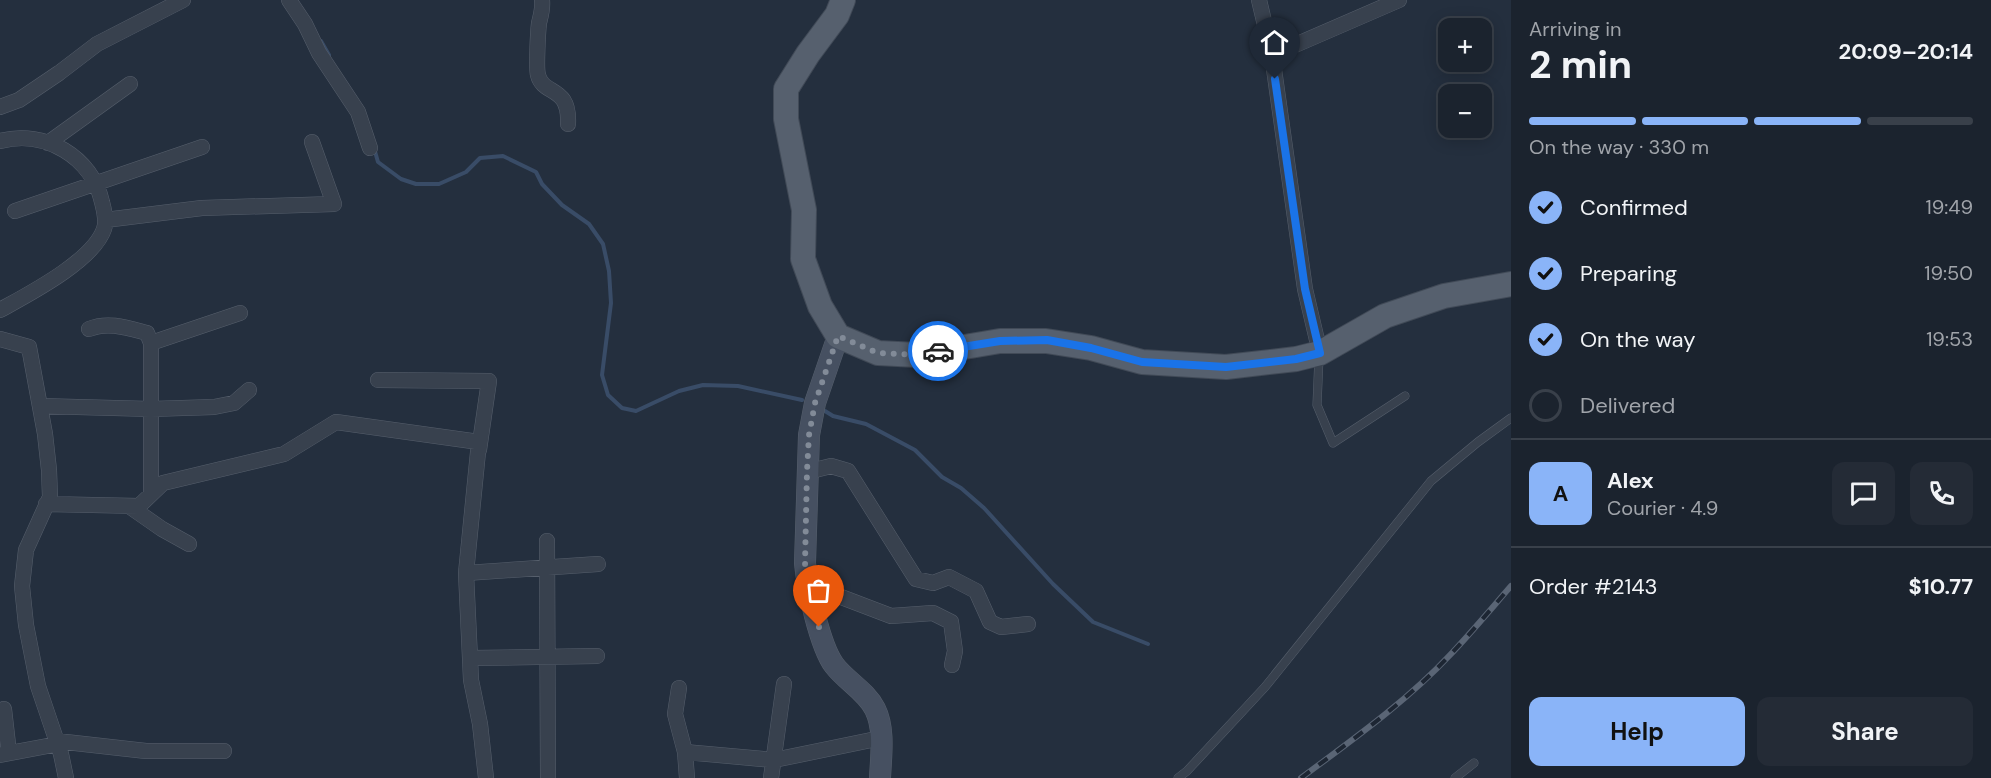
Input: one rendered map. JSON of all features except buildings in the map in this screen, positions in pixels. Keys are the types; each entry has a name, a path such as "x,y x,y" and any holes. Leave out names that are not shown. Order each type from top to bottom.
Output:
{"main road":[{"path":"843,0 837,15 786,89 786,119 804,210 803,260 820,306 838,336 878,353 917,355 1000,341 1047,340 1091,348 1142,362 1226,367 1296,359 1320,353 1386,316 1444,296 1511,284"},
{"path":"838,336 815,403 809,435 805,563 807,584 826,649 834,664 867,698 878,717 881,738 880,778"}],"street":[{"path":"0,107 19,100 98,44 183,0"},
{"path":"289,0 358,112 370,148"},
{"path":"542,0 537,74 541,83 564,100 568,113 568,124"},
{"path":"1259,0 1272,56 1305,289 1320,353"},
{"path":"1272,56 1399,0"},
{"path":"48,143 129,84"},
{"path":"0,141 33,138 75,156 90,171 96,182 100,191 105,220 105,228 95,246 74,264 26,296 0,310"},
{"path":"105,220 202,208 334,204 312,142"},
{"path":"15,211 202,147"},
{"path":"151,343 240,313"},
{"path":"89,329 99,325 121,327 147,333 151,343 151,494"},
{"path":"0,339 29,348 40,406 49,470 50,497 26,550 22,586 26,625 39,686 58,742 66,778"},
{"path":"378,380 489,381 466,573 471,680 482,735 486,778"},
{"path":"40,406 151,409 214,407 234,403 249,390"},
{"path":"46,504 139,506 163,483 284,454 336,422 479,442 478,458"},
{"path":"807,471 831,466 848,471 916,579 933,583 949,577 976,591 990,622 1001,627 1028,624"},
{"path":"129,506 189,544"},
{"path":"547,541 548,778"},
{"path":"466,573 598,564"},
{"path":"807,584 891,616 933,613 951,622 955,651 952,665"},
{"path":"471,658 597,656"},
{"path":"771,778 784,684"},
{"path":"679,688 675,714 685,752 687,778"},
{"path":"4,709 2,726 4,754 58,742 146,751 224,752"},
{"path":"685,752 774,760 881,738"}],"lane":[{"path":"1320,353 1317,405 1333,443 1405,396"},
{"path":"1178,778 1265,687 1431,481 1511,418"},
{"path":"1455,778 1474,763"}],"waterway":[{"path":"321,41 329,55"},
{"path":"374,148 378,162 401,179 416,184 439,184 466,172 480,158 503,156 536,172 542,184 562,205 589,224 603,244 609,271 611,303 602,375 608,395 622,408 636,411 679,391 703,385 738,386 802,400"},
{"path":"825,411 833,416 866,424 915,450 942,477 961,488 984,508 1053,584 1093,622 1148,644"}],"railway":[{"path":"1301,778 1415,689 1458,647 1511,586"}],"way so far":[{"path":"819,627 807,584 805,563 809,435 815,403 838,336 878,353 917,355 938,351"}],"route":[{"path":"938,351 1000,341 1047,340 1091,348 1142,362 1226,367 1296,359 1320,353 1305,289 1275,79"}]}
